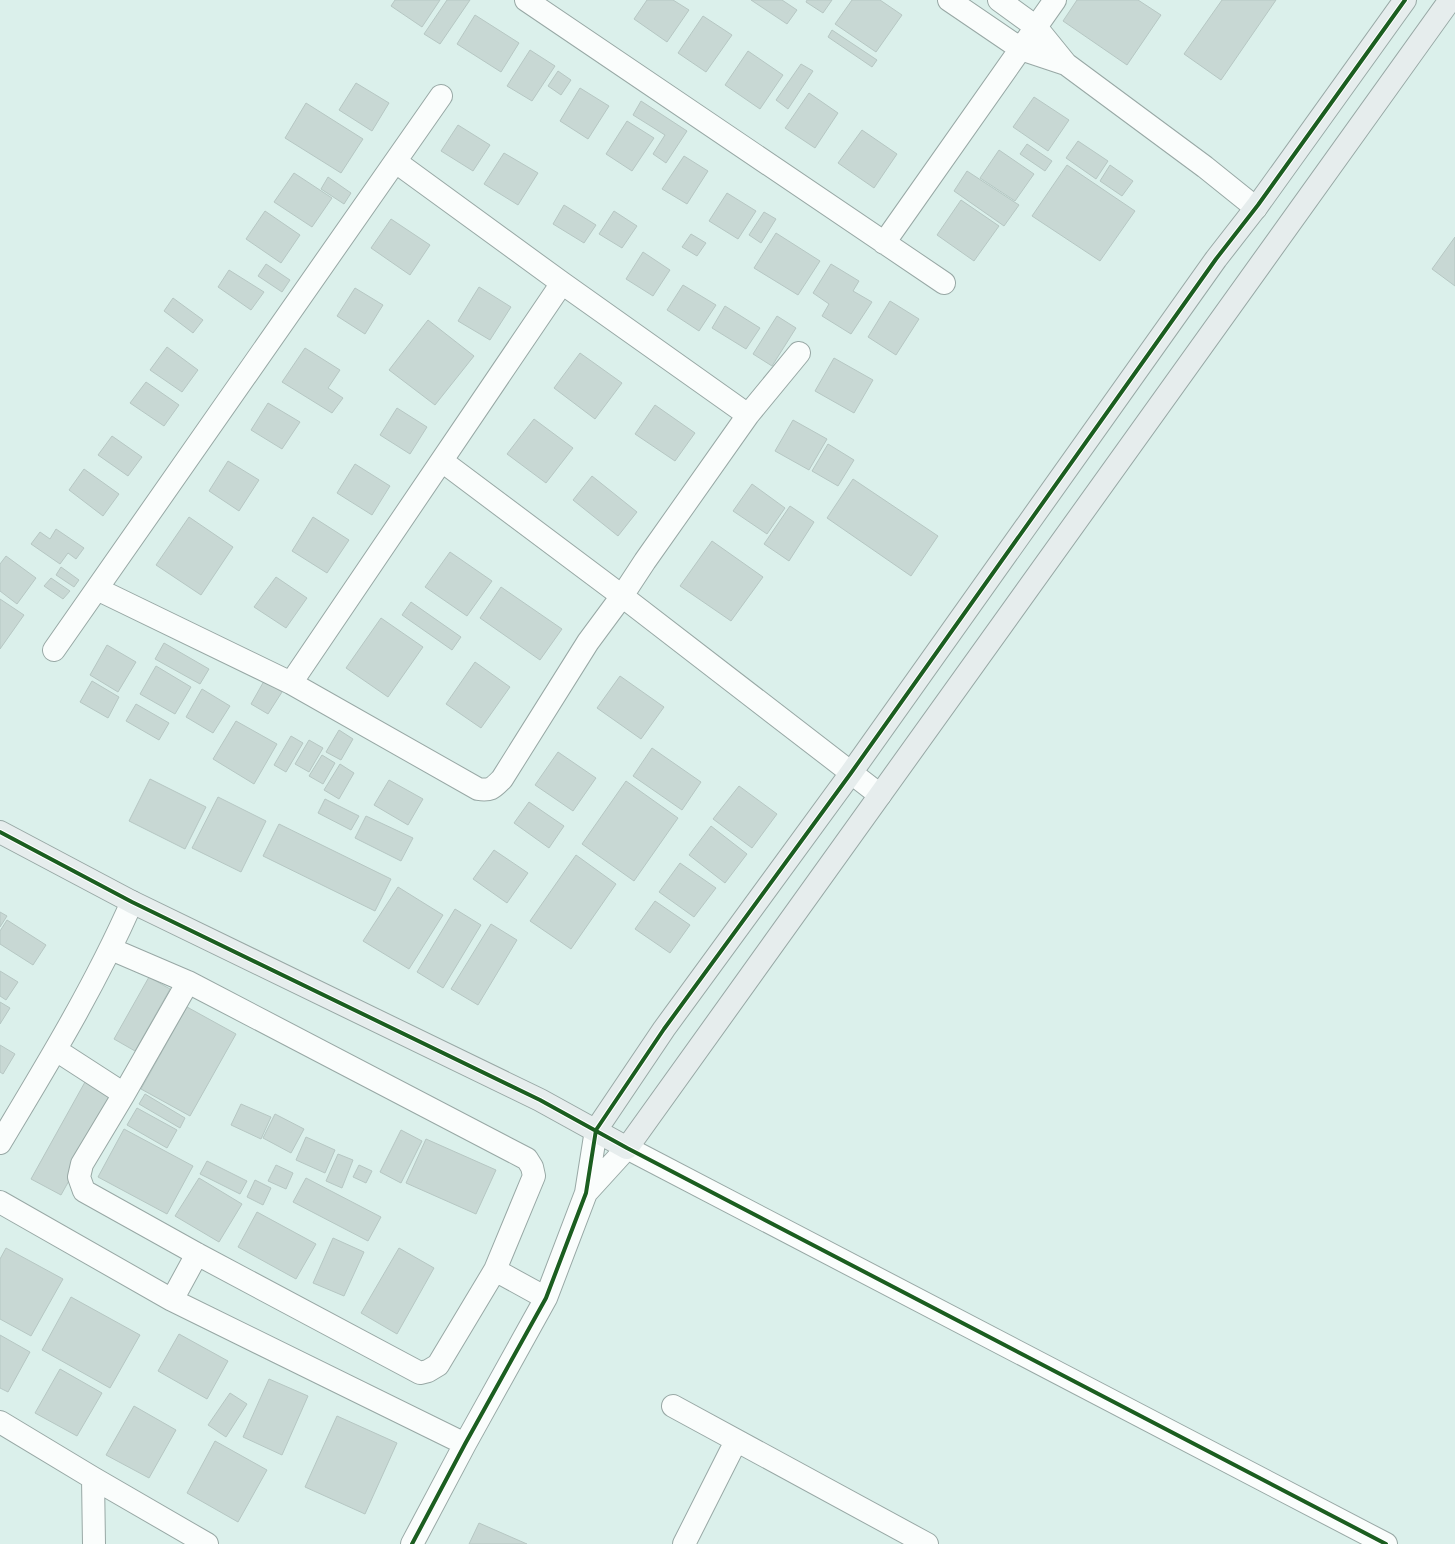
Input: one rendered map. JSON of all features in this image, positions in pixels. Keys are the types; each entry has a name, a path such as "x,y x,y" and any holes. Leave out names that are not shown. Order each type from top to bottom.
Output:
{"street":[{"path":"526,0 944,283"},
{"path":"949,0 1021,49 1066,64"},
{"path":"999,0 1036,27 1066,64 1205,167 1256,208"},
{"path":"884,243 1055,0"},
{"path":"412,1544 465,1444 546,1298 586,1193 596,1130 664,1028 851,773 1216,258 1256,208 1405,0"},
{"path":"586,1193 627,1148 1450,0"},
{"path":"54,650 442,96"},
{"path":"396,162 562,283 748,415"},
{"path":"291,683 562,283"},
{"path":"97,589 291,683 478,788 487,790 494,787 502,779 588,642 622,596 748,415 799,353"},
{"path":"442,461 622,596 880,795"},
{"path":"0,832 132,902 540,1100 627,1148 1386,1544"},
{"path":"0,1143 56,1050 112,948 132,902"},
{"path":"112,948 188,982 527,1159 532,1167 534,1176 495,1270 438,1365 428,1371 420,1373 197,1254 84,1191 79,1177 82,1164 188,982"},
{"path":"56,1050 124,1094"},
{"path":"0,1202 172,1300 465,1444"},
{"path":"172,1300 197,1254"},
{"path":"495,1270 546,1298"},
{"path":"673,1406 921,1543"},
{"path":"0,1422 207,1544"},
{"path":"684,1544 736,1441"},
{"path":"94,1478 94,1544"}],"building":[{"path":"395,0 440,0 422,27 391,6"},
{"path":"447,0 470,0 440,44 424,34"},
{"path":"647,0 673,0 689,10 667,42 634,19"},
{"path":"751,0 782,0 797,10 787,24"},
{"path":"807,0 832,0 823,13 806,2"},
{"path":"852,0 880,0 902,15 876,52 835,24"},
{"path":"1077,0 1138,0 1161,15 1127,65 1063,21"},
{"path":"1222,0 1276,0 1221,80 1184,54"},
{"path":"475,15 519,43 501,72 457,44"},
{"path":"703,16 732,35 706,72 678,53"},
{"path":"832,30 877,60 872,67 828,37"},
{"path":"530,50 555,66 532,101 507,86"},
{"path":"748,51 783,75 760,109 725,85"},
{"path":"801,64 813,71 788,109 776,100"},
{"path":"558,71 571,80 561,95 548,86"},
{"path":"356,83 389,103 372,131 339,110"},
{"path":"580,88 609,106 588,139 560,121"},
{"path":"809,93 838,113 815,148 785,128"},
{"path":"1034,97 1069,120 1048,151 1013,127"},
{"path":"641,101 687,131 666,163 653,154 665,135 633,115"},
{"path":"306,103 363,139 341,173 285,138"},
{"path":"627,121 654,138 632,171 606,154"},
{"path":"458,125 490,145 473,171 441,151"},
{"path":"862,130 897,154 874,188 838,163"},
{"path":"1078,141 1108,161 1096,179 1066,158"},
{"path":"1027,144 1052,161 1045,171 1020,154"},
{"path":"999,150 1034,174 1015,201 980,178"},
{"path":"504,153 538,173 518,205 484,184"},
{"path":"684,156 708,171 687,204 662,189"},
{"path":"1067,165 1135,211 1100,261 1032,216"},
{"path":"1110,165 1133,181 1122,196 1100,181"},
{"path":"967,171 1019,205 1004,226 954,191"},
{"path":"294,173 332,198 312,227 274,202"},
{"path":"328,177 351,193 344,204 321,189"},
{"path":"727,193 756,211 738,239 709,221"},
{"path":"961,200 999,226 974,261 937,235"},
{"path":"564,205 596,225 584,243 553,224"},
{"path":"265,211 300,235 281,263 246,239"},
{"path":"614,211 637,226 622,248 599,234"},
{"path":"764,212 776,219 761,243 749,235"},
{"path":"391,219 430,245 410,275 371,248"},
{"path":"776,233 820,261 798,295 754,268"},
{"path":"691,234 706,243 697,256 682,247"},
{"path":"1455,237 1455,286 1432,269"},
{"path":"643,252 670,270 653,296 626,279"},
{"path":"266,264 290,280 282,292 258,276"},
{"path":"831,264 859,281 853,291 872,302 851,334 822,316 829,304 813,293"},
{"path":"229,270 264,292 251,310 218,287"},
{"path":"683,285 716,305 699,331 667,310"},
{"path":"479,287 511,307 490,340 458,321"},
{"path":"355,288 383,305 365,334 337,316"},
{"path":"173,298 203,320 193,333 164,311"},
{"path":"890,301 919,319 896,355 868,337"},
{"path":"725,306 760,328 746,349 712,328"},
{"path":"777,316 796,328 772,366 753,354"},
{"path":"428,320 474,356 435,405 389,370"},
{"path":"167,347 198,370 182,392 150,370"},
{"path":"305,348 340,370 328,388 343,398 332,413 282,382"},
{"path":"580,353 622,383 595,419 554,388"},
{"path":"834,358 873,380 854,413 815,391"},
{"path":"146,382 179,405 164,426 130,403"},
{"path":"268,403 300,422 282,449 251,430"},
{"path":"655,405 695,433 675,461 635,434"},
{"path":"397,408 427,427 410,454 380,435"},
{"path":"534,419 573,448 546,483 507,454"},
{"path":"793,420 827,439 809,470 775,451"},
{"path":"112,436 142,457 128,476 98,455"},
{"path":"828,444 854,460 838,486 812,471"},
{"path":"228,461 259,480 239,511 209,491"},
{"path":"355,464 390,486 372,515 337,493"},
{"path":"84,469 119,494 103,516 69,490"},
{"path":"592,476 637,512 618,536 573,500"},
{"path":"853,479 938,536 911,576 827,518"},
{"path":"752,484 785,508 767,534 733,511"},
{"path":"790,506 814,522 789,561 764,544"},
{"path":"189,517 233,547 201,595 156,565"},
{"path":"313,517 349,540 327,573 292,551"},
{"path":"56,529 84,548 76,559 68,553 60,564 31,544 40,532 50,539"},
{"path":"712,541 763,577 731,621 680,586"},
{"path":"450,552 492,581 467,616 425,587"},
{"path":"6,556 36,578 17,604 0,591 0,564"},
{"path":"61,567 79,580 74,587 56,575"},
{"path":"276,577 307,598 286,628 254,607"},
{"path":"51,578 70,591 63,599 44,586"},
{"path":"501,587 562,629 540,660 480,618"},
{"path":"0,599 24,615 0,649"},
{"path":"411,602 461,637 452,650 402,615"},
{"path":"381,618 423,647 388,697 346,668"},
{"path":"164,643 209,669 200,684 155,659"},
{"path":"107,645 136,662 118,692 90,675"},
{"path":"475,662 510,687 481,728 446,704"},
{"path":"156,666 191,687 175,714 140,694"},
{"path":"620,676 664,707 641,739 597,708"},
{"path":"92,681 119,697 108,718 80,702"},
{"path":"264,681 282,692 268,714 251,704"},
{"path":"202,689 230,706 213,733 186,717"},
{"path":"136,704 169,723 159,740 126,721"},
{"path":"236,721 277,744 254,784 213,759"},
{"path":"339,730 353,739 341,760 326,752"},
{"path":"291,736 303,743 286,772 274,765"},
{"path":"309,740 323,748 309,772 295,764"},
{"path":"652,748 701,782 682,810 633,776"},
{"path":"558,752 596,778 573,811 535,785"},
{"path":"322,755 335,763 323,784 309,776"},
{"path":"340,764 354,773 339,799 324,790"},
{"path":"150,779 206,807 185,849 129,821"},
{"path":"389,780 423,799 408,825 374,805"},
{"path":"626,781 678,818 634,881 582,844"},
{"path":"739,786 777,814 752,848 713,819"},
{"path":"218,797 266,821 241,872 192,848"},
{"path":"325,799 359,816 351,830 318,813"},
{"path":"529,802 564,826 549,848 514,823"},
{"path":"366,816 413,838 401,861 355,838"},
{"path":"279,824 391,879 375,911 263,856"},
{"path":"711,826 747,854 725,883 689,855"},
{"path":"494,850 528,873 507,903 473,879"},
{"path":"576,855 616,884 571,949 530,921"},
{"path":"680,863 716,888 694,917 659,892"},
{"path":"398,887 443,915 409,969 363,941"},
{"path":"655,901 690,925 670,953 635,929"},
{"path":"455,909 481,925 443,988 417,972"},
{"path":"0,912 7,916 0,927"},
{"path":"7,920 46,945 33,965 0,944 0,931"},
{"path":"491,924 517,940 478,1005 451,989"},
{"path":"0,971 18,982 6,1000 0,996"},
{"path":"149,977 170,989 135,1051 114,1039"},
{"path":"0,1002 10,1008 0,1024"},
{"path":"187,1007 236,1034 190,1116 141,1089"},
{"path":"0,1045 15,1054 3,1074 0,1072"},
{"path":"85,1082 115,1098 61,1195 31,1179"},
{"path":"145,1094 185,1118 180,1128 139,1104"},
{"path":"241,1104 271,1117 261,1139 231,1125"},
{"path":"137,1108 177,1130 167,1148 127,1125"},
{"path":"275,1114 304,1129 291,1153 263,1138"},
{"path":"124,1129 193,1166 167,1214 98,1177"},
{"path":"401,1130 422,1141 401,1183 380,1172"},
{"path":"306,1137 335,1150 325,1173 296,1160"},
{"path":"426,1139 496,1170 476,1214 406,1183"},
{"path":"338,1154 353,1160 342,1188 326,1181"},
{"path":"207,1161 247,1181 240,1194 200,1174"},
{"path":"276,1165 293,1173 286,1189 268,1181"},
{"path":"359,1165 372,1171 366,1183 353,1177"},
{"path":"199,1178 242,1204 219,1242 175,1216"},
{"path":"306,1178 381,1217 368,1241 293,1202"},
{"path":"255,1180 271,1188 263,1205 247,1197"},
{"path":"257,1212 316,1244 296,1279 238,1247"},
{"path":"333,1238 364,1252 344,1296 313,1283"},
{"path":"6,1248 63,1279 31,1336 0,1319 0,1259"},
{"path":"399,1248 434,1268 397,1334 361,1313"},
{"path":"71,1297 140,1335 110,1388 42,1350"},
{"path":"179,1334 228,1361 207,1399 158,1371"},
{"path":"0,1335 30,1352 8,1392 0,1388"},
{"path":"60,1369 102,1393 77,1436 35,1413"},
{"path":"269,1379 308,1396 282,1455 243,1437"},
{"path":"230,1393 247,1404 226,1437 208,1425"},
{"path":"134,1406 176,1430 149,1478 106,1455"},
{"path":"337,1416 397,1443 365,1514 305,1487"},
{"path":"215,1441 267,1470 238,1522 187,1493"},
{"path":"479,1523 527,1544 469,1544"}],"cycle path":[{"path":"412,1544 465,1444 546,1298 586,1193 596,1130 664,1029 851,773 1216,259 1258,205 1405,0"},
{"path":"0,832 132,902 540,1100 627,1148 1386,1544"}]}
